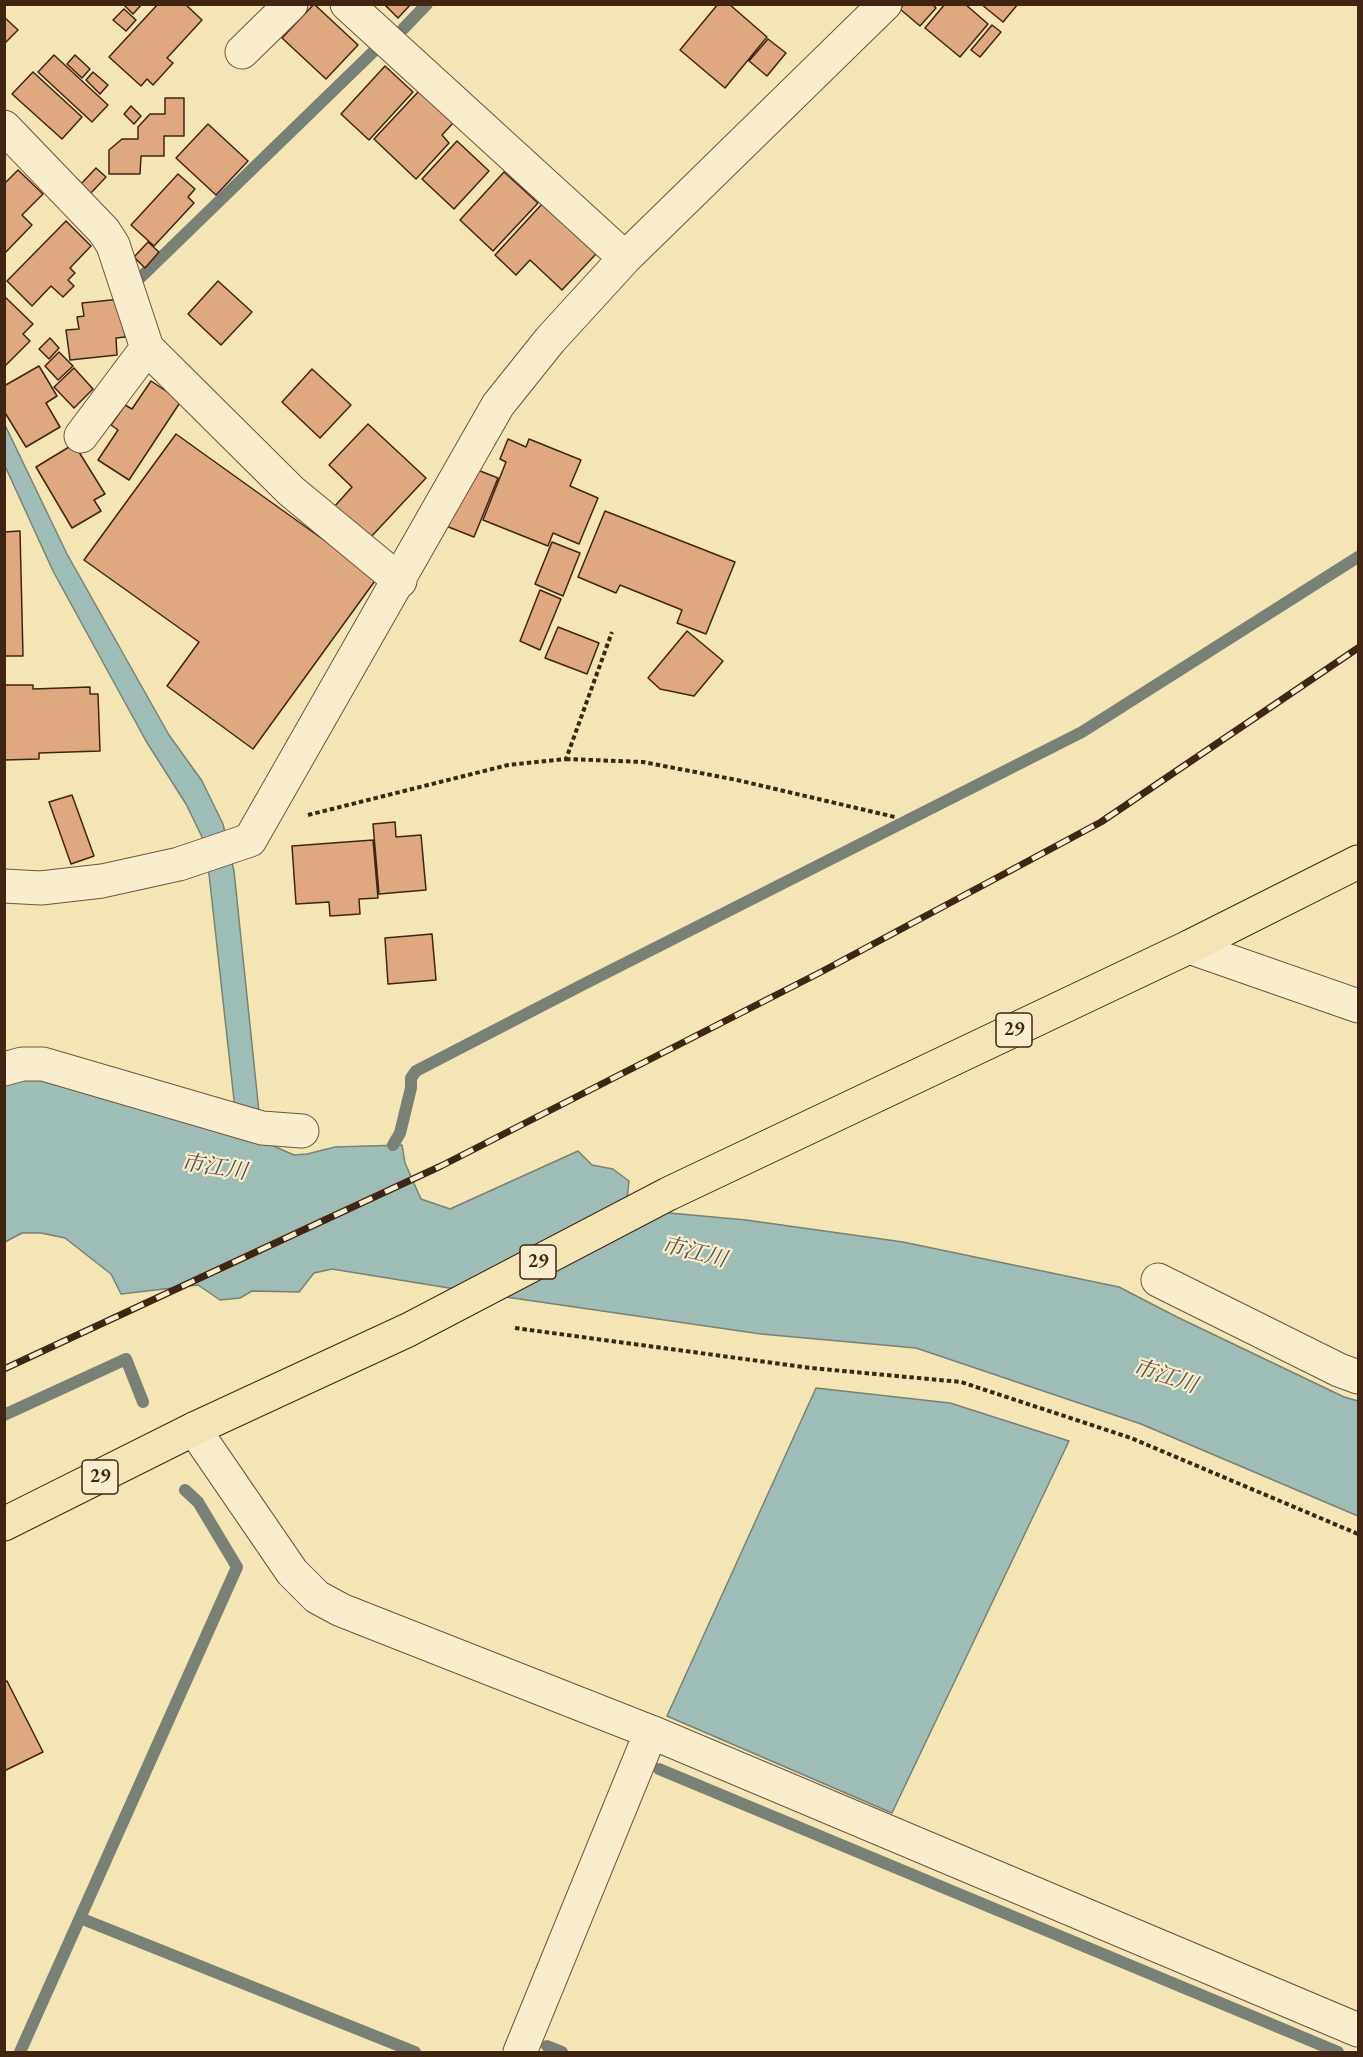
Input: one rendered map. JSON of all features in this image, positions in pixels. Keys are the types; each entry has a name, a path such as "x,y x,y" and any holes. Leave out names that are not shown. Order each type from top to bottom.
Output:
{"main road":[{"name":"29","path":"4,1524 194,1429 408,1330 668,1194 1189,947 1359,862"}],"street":[{"path":"242,52 291,4"},
{"path":"347,4 625,258"},
{"path":"4,886 41,888 102,881 196,859 245,837 399,580 498,405 550,340 625,258 885,4"},
{"path":"4,127 104,231 113,245 147,348 291,491 399,580"},
{"path":"81,436 147,348"},
{"path":"1189,947 1359,1006"},
{"path":"4,1069 22,1064 43,1064 262,1128 302,1131"},
{"path":"1158,1280 1339,1370 1359,1377"},
{"path":"194,1429 292,1572 317,1597 341,1610 651,1732 1359,2030"},
{"path":"520,2052 651,1732"}],"path":[{"path":"566,759 612,632"},
{"path":"245,837 508,765 566,759 643,762 738,780 895,817"},
{"path":"515,1328 811,1368 961,1382 1131,1438 1359,1534"}],"water":[{"name":"市江川","path":"4,423 67,554 169,735 202,781 223,824 234,871 262,1141 294,1155 335,1147 402,1145 405,1163 421,1199 450,1209 578,1151 592,1165 613,1169 629,1181 626,1209 746,1220 903,1242 1119,1287 1344,1397 1358,1401 1358,1516 1141,1424 916,1348 761,1334 332,1269 314,1273 299,1292 252,1291 240,1298 220,1300 198,1285 121,1294 111,1274 65,1238 41,1233 22,1233 5,1242 5,1080 14,1076 235,1109 209,874 202,837 186,804 146,741 53,571 5,466"},
{"path":"816,1388 950,1403 1069,1441 892,1813 667,1716"}],"building":[{"path":"123,4 142,4 133,14"},
{"path":"158,4 185,4 202,20 167,58 173,63 153,85 147,79 141,86 109,57"},
{"path":"314,4 358,45 326,79 282,38"},
{"path":"384,4 411,4 398,18"},
{"path":"718,4 729,4 767,37 725,88 680,50"},
{"path":"904,4 932,4 936,8 920,26 900,9"},
{"path":"945,4 965,4 988,24 960,57 925,28"},
{"path":"981,4 1018,4 1003,22"},
{"path":"124,9 136,20 126,31 113,20"},
{"path":"4,17 18,30 4,44"},
{"path":"992,25 1001,32 980,57 971,50"},
{"path":"768,39 786,53 767,76 749,61"},
{"path":"54,55 108,105 92,122 38,72"},
{"path":"75,55 90,69 82,78 67,64"},
{"path":"385,66 413,92 369,140 341,114"},
{"path":"33,72 82,117 62,139 12,94"},
{"path":"93,72 108,85 100,94 86,80"},
{"path":"419,91 453,123 442,135 449,143 416,179 374,139"},
{"path":"165,98 184,98 184,136 164,136 164,156 141,156 140,174 109,174 109,150 122,139 138,139 138,127 150,114 165,114"},
{"path":"131,106 141,116 134,124 124,114"},
{"path":"208,124 248,161 216,195 176,158"},
{"path":"457,141 489,171 454,209 422,179"},
{"path":"96,168 106,177 90,194 80,185"},
{"path":"18,170 43,194 22,215 32,225 4,254 4,184"},
{"path":"504,172 538,203 493,251 460,220"},
{"path":"178,174 195,189 188,197 194,203 154,246 131,225"},
{"path":"542,204 596,254 562,290 530,260 516,275 495,255"},
{"path":"66,221 91,246 70,268 75,273 68,280 74,286 63,297 51,286 32,306 7,281"},
{"path":"148,242 159,252 145,268 134,257"},
{"path":"218,281 252,312 221,345 188,314"},
{"path":"4,296 33,324 23,334 30,341 4,367"},
{"path":"121,299 125,337 116,338 117,355 70,360 66,330 79,329 77,317 84,316 82,303"},
{"path":"50,338 59,348 49,359 39,349"},
{"path":"59,352 73,366 58,380 45,366"},
{"path":"39,366 57,396 46,403 60,427 26,447 4,411 4,386"},
{"path":"74,368 93,389 74,408 54,387"},
{"path":"312,369 351,405 320,438 282,402"},
{"path":"151,381 181,401 129,480 98,460 118,430 111,425 125,405 132,409"},
{"path":"368,424 426,478 369,539 334,507 352,487 329,465"},
{"path":"176,434 377,578 253,749 167,686 199,642 84,560"},
{"path":"508,439 526,447 529,439 581,460 570,486 598,498 579,544 553,533 548,546 483,520 506,462 500,459"},
{"path":"74,444 105,494 94,500 101,511 72,528 36,467"},
{"path":"475,469 498,478 474,537 446,526"},
{"path":"605,511 735,562 706,634 677,623 682,610 620,585 616,593 578,577"},
{"path":"20,531 23,656 4,656 4,532"},
{"path":"552,542 580,553 563,596 535,584"},
{"path":"540,590 561,599 540,650 520,641"},
{"path":"558,627 599,643 587,674 545,658"},
{"path":"687,631 723,661 694,696 660,689 648,678"},
{"path":"4,685 33,685 33,689 90,687 90,694 98,694 100,751 39,753 39,759 4,760"},
{"path":"72,795 94,856 71,864 49,802"},
{"path":"395,822 396,837 421,835 426,890 379,894 373,824"},
{"path":"373,840 378,898 359,899 360,914 330,916 329,902 296,904 292,846"},
{"path":"432,934 436,980 388,984 385,938"},
{"path":"7,1681 43,1752 4,1771 4,1682"}],"waterway":[{"path":"403,29 427,4"},
{"path":"141,277 373,52"},
{"path":"393,1145 400,1133 411,1088 411,1078 416,1071 1082,732 1358,557"},
{"path":"4,1415 126,1359 143,1402"},
{"path":"20,2052 237,1567 198,1502 185,1490"},
{"path":"659,1769 1338,2052"},
{"path":"80,1918 415,2052"},
{"path":"547,2046 562,2052"}],"railway":[{"path":"4,1369 441,1166 821,972 1101,822 1358,648"}]}
